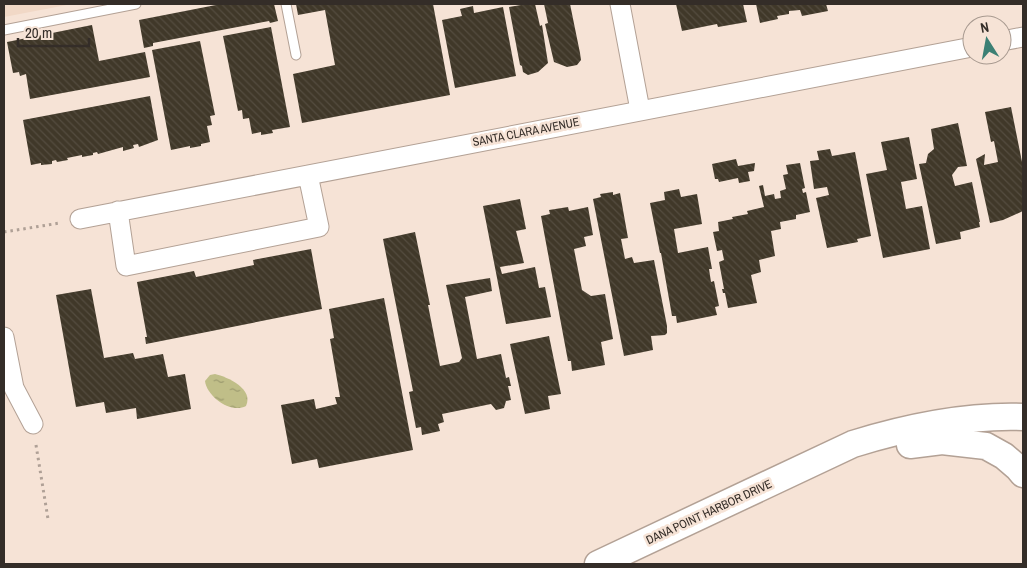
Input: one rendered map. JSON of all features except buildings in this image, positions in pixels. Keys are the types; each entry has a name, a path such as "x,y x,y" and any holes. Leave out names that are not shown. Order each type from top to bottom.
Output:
{"street":[{"path":"620,4 640,110"},
{"name":"SANTA CLARA AVENUE","path":"80,219 962,49"},
{"path":"118,211 126,266 319,227 308,175"},
{"path":"4,337 14,388 33,424"},
{"name":"DANA POINT HARBOR DRIVE","path":"598,564 853,444 896,431 933,424 965,420 1023,417"},
{"name":"DANA POINT HARBOR DRIVE","path":"820,460 858,456 942,441 986,446 1004,456 1023,474"}],"lane":[{"path":"4,30 136,4"},
{"path":"286,4 296,55"}],"path":[{"path":"4,232 80,219"},
{"path":"33,424 48,519"}],"shaded area":[{"path":"4,4 72,4 4,17"}],"water":[{"path":"215,374 233,381 243,389 246,394 246,406 234,408 227,406 210,393 205,381 210,375"}]}
